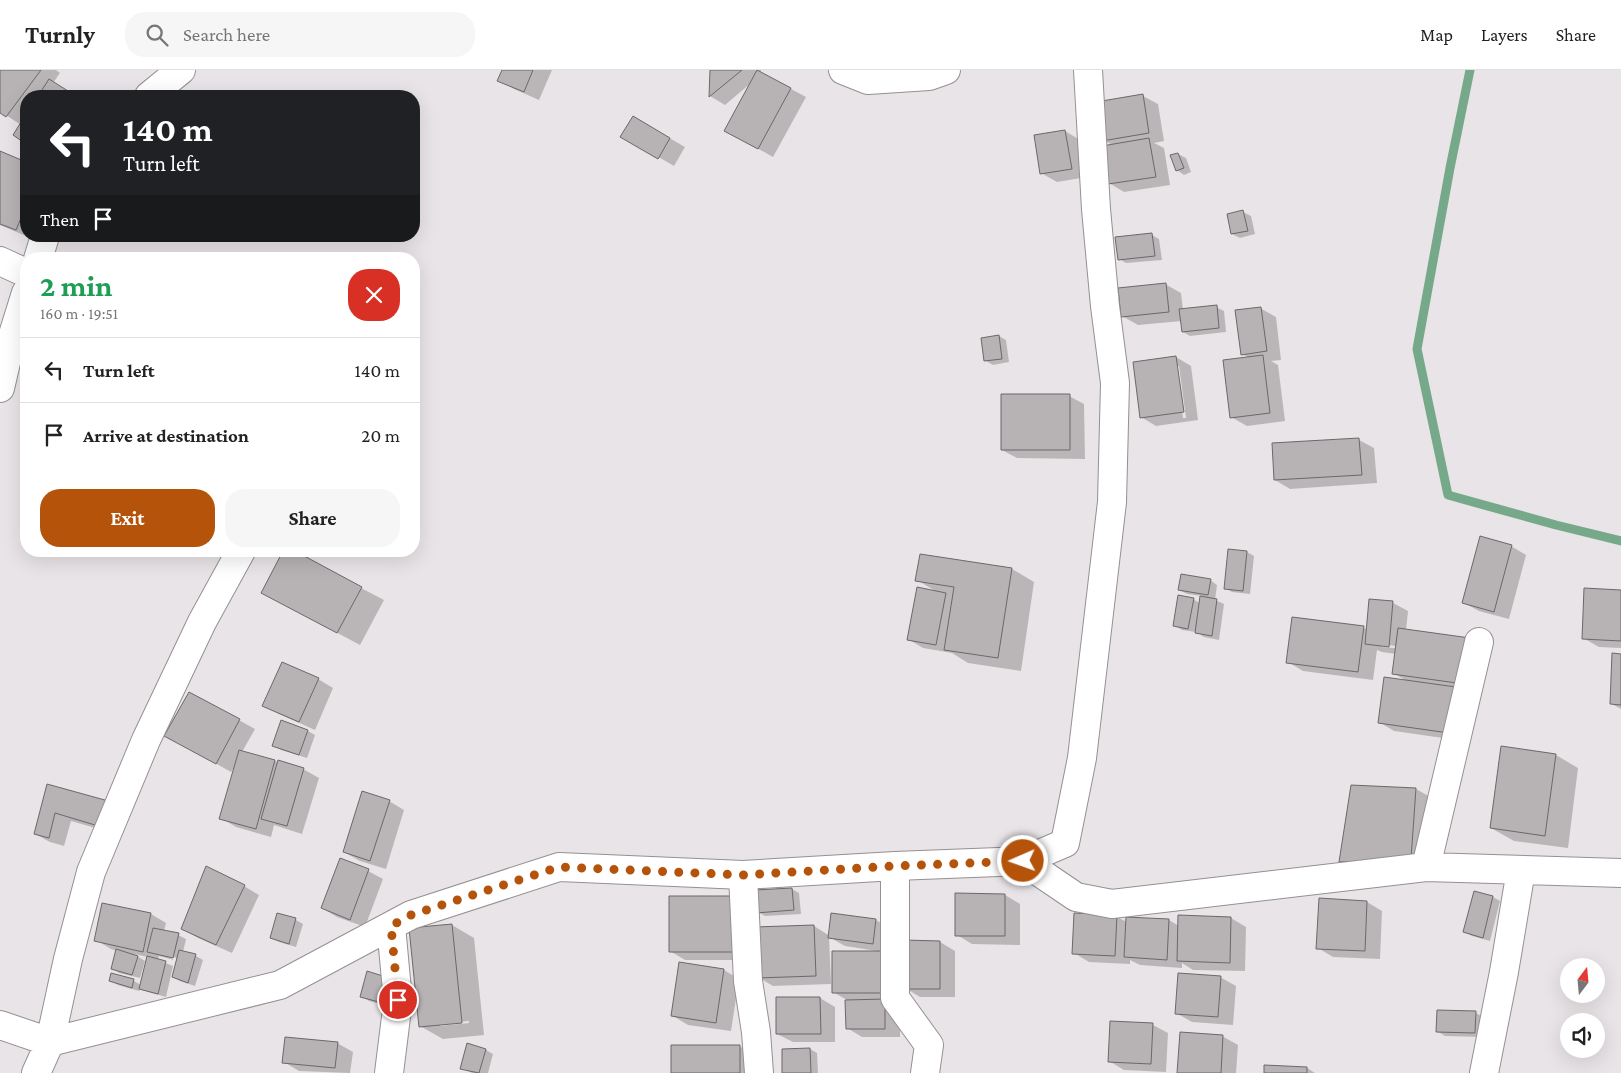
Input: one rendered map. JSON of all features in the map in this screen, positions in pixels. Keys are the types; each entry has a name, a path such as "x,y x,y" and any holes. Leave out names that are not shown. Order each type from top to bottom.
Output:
{"street":[{"path":"156,90 181,70"},
{"path":"843,70 868,80 929,76 946,70"},
{"path":"0,1025 50,1042 280,985 411,915 559,867 743,875 1023,861 1065,842 1082,758 1112,502 1115,383 1101,267 1088,70"},
{"path":"0,261 20,270"},
{"path":"0,388 10,341 20,311"},
{"path":"36,1073 50,1042 68,959 91,872 150,732 202,622 238,557"},
{"path":"1426,867 1479,642"},
{"path":"1023,861 1076,897 1112,904 1426,867 1621,873"},
{"path":"895,866 896,998 929,1046 925,1073"},
{"path":"1484,1073 1504,972 1521,870"},
{"path":"743,875 748,981 756,1032 759,1073"},
{"path":"389,1073 398,1000 391,926"}],"building":[{"path":"0,70 41,70 26,90 20,90 20,98 6,117 0,113"},
{"path":"502,70 533,70 524,92 497,81"},
{"path":"710,70 742,70 709,97"},
{"path":"757,70 791,88 758,149 724,131"},
{"path":"49,79 66,90 42,90"},
{"path":"1143,94 1149,133 1102,141 1096,102"},
{"path":"633,116 670,138 658,159 620,137"},
{"path":"20,124 20,140 13,135"},
{"path":"1065,130 1072,169 1040,174 1034,135"},
{"path":"1149,138 1156,177 1108,184 1102,146"},
{"path":"0,151 20,159 20,220 16,230 0,224"},
{"path":"1178,153 1184,168 1176,171 1170,155"},
{"path":"1243,210 1248,231 1231,234 1227,214"},
{"path":"1152,233 1155,256 1118,260 1115,237"},
{"path":"1166,283 1169,312 1121,317 1118,288"},
{"path":"1217,305 1219,328 1182,332 1179,309"},
{"path":"1261,307 1267,351 1241,355 1235,310"},
{"path":"999,335 1002,359 984,361 981,338"},
{"path":"1263,355 1270,413 1230,418 1223,360"},
{"path":"1176,356 1184,412 1140,418 1133,362"},
{"path":"1001,394 1070,394 1070,450 1001,450"},
{"path":"1359,438 1362,475 1274,480 1272,443"},
{"path":"1480,536 1512,545 1494,612 1462,603"},
{"path":"1228,549 1247,551 1243,591 1224,589"},
{"path":"920,554 1012,568 998,658 944,650 954,587 915,581"},
{"path":"280,557 306,557 362,587 337,633 261,593"},
{"path":"1181,574 1211,579 1208,595 1178,590"},
{"path":"917,587 946,593 936,645 907,640"},
{"path":"1584,588 1621,590 1621,641 1582,639"},
{"path":"1178,595 1194,598 1188,629 1173,626"},
{"path":"1200,596 1217,599 1212,636 1195,633"},
{"path":"1369,599 1393,601 1389,647 1365,644"},
{"path":"1292,617 1364,626 1358,672 1286,663"},
{"path":"1398,628 1470,638 1464,684 1392,674"},
{"path":"1612,653 1621,654 1621,705 1610,704"},
{"path":"282,662 319,678 299,722 262,706"},
{"path":"1384,677 1456,687 1449,733 1378,723"},
{"path":"189,692 240,719 216,764 164,736"},
{"path":"281,720 308,730 299,755 272,746"},
{"path":"1501,746 1556,754 1545,836 1490,828"},
{"path":"239,750 275,760 256,829 219,819"},
{"path":"278,760 304,768 287,826 261,819"},
{"path":"47,784 112,802 105,828 55,813 49,838 34,834"},
{"path":"1351,785 1416,788 1411,859 1339,862"},
{"path":"362,791 390,800 370,861 343,852"},
{"path":"340,858 369,869 350,920 321,908"},
{"path":"206,866 245,885 216,945 181,929"},
{"path":"792,888 794,910 756,913 755,890"},
{"path":"1474,891 1493,896 1483,938 1463,932"},
{"path":"955,893 1005,894 1005,936 955,936"},
{"path":"669,896 738,896 737,952 669,952"},
{"path":"1319,898 1367,901 1365,951 1316,949"},
{"path":"102,903 151,913 143,952 94,941"},
{"path":"277,913 296,918 289,944 270,938"},
{"path":"831,913 876,919 873,944 828,938"},
{"path":"1074,913 1117,915 1115,956 1072,954"},
{"path":"1178,915 1231,917 1230,963 1177,961"},
{"path":"1126,917 1169,919 1167,960 1124,957"},
{"path":"452,924 462,1023 419,1027 409,928"},
{"path":"814,925 816,976 757,978 755,927"},
{"path":"153,928 179,933 173,958 147,952"},
{"path":"904,940 940,941 940,989 904,989"},
{"path":"116,949 138,956 132,975 111,969"},
{"path":"179,950 196,954 188,983 172,977"},
{"path":"832,951 885,951 884,993 832,993"},
{"path":"147,956 166,961 158,994 139,989"},
{"path":"679,962 724,969 716,1023 671,1016"},
{"path":"367,971 386,977 379,1002 360,997"},
{"path":"111,973 134,979 132,988 109,981"},
{"path":"1178,973 1221,976 1218,1017 1175,1014"},
{"path":"776,997 820,997 821,1034 776,1034"},
{"path":"885,999 885,1029 846,1029 845,1000"},
{"path":"1437,1010 1476,1011 1475,1033 1436,1032"},
{"path":"1110,1021 1153,1023 1151,1064 1108,1062"},
{"path":"1180,1032 1223,1035 1221,1073 1177,1073"},
{"path":"285,1037 338,1042 335,1068 282,1063"},
{"path":"467,1043 486,1049 479,1073 460,1069"},
{"path":"671,1045 740,1045 740,1073 671,1073"},
{"path":"810,1048 811,1073 782,1073 782,1049"},
{"path":"1264,1065 1307,1067 1307,1073 1264,1073"}],"waterway":[{"path":"1470,70 1417,349 1448,495 1621,541"}],"route":[{"path":"398,1000 391,926 411,915 559,867 743,875 1023,861"}]}
